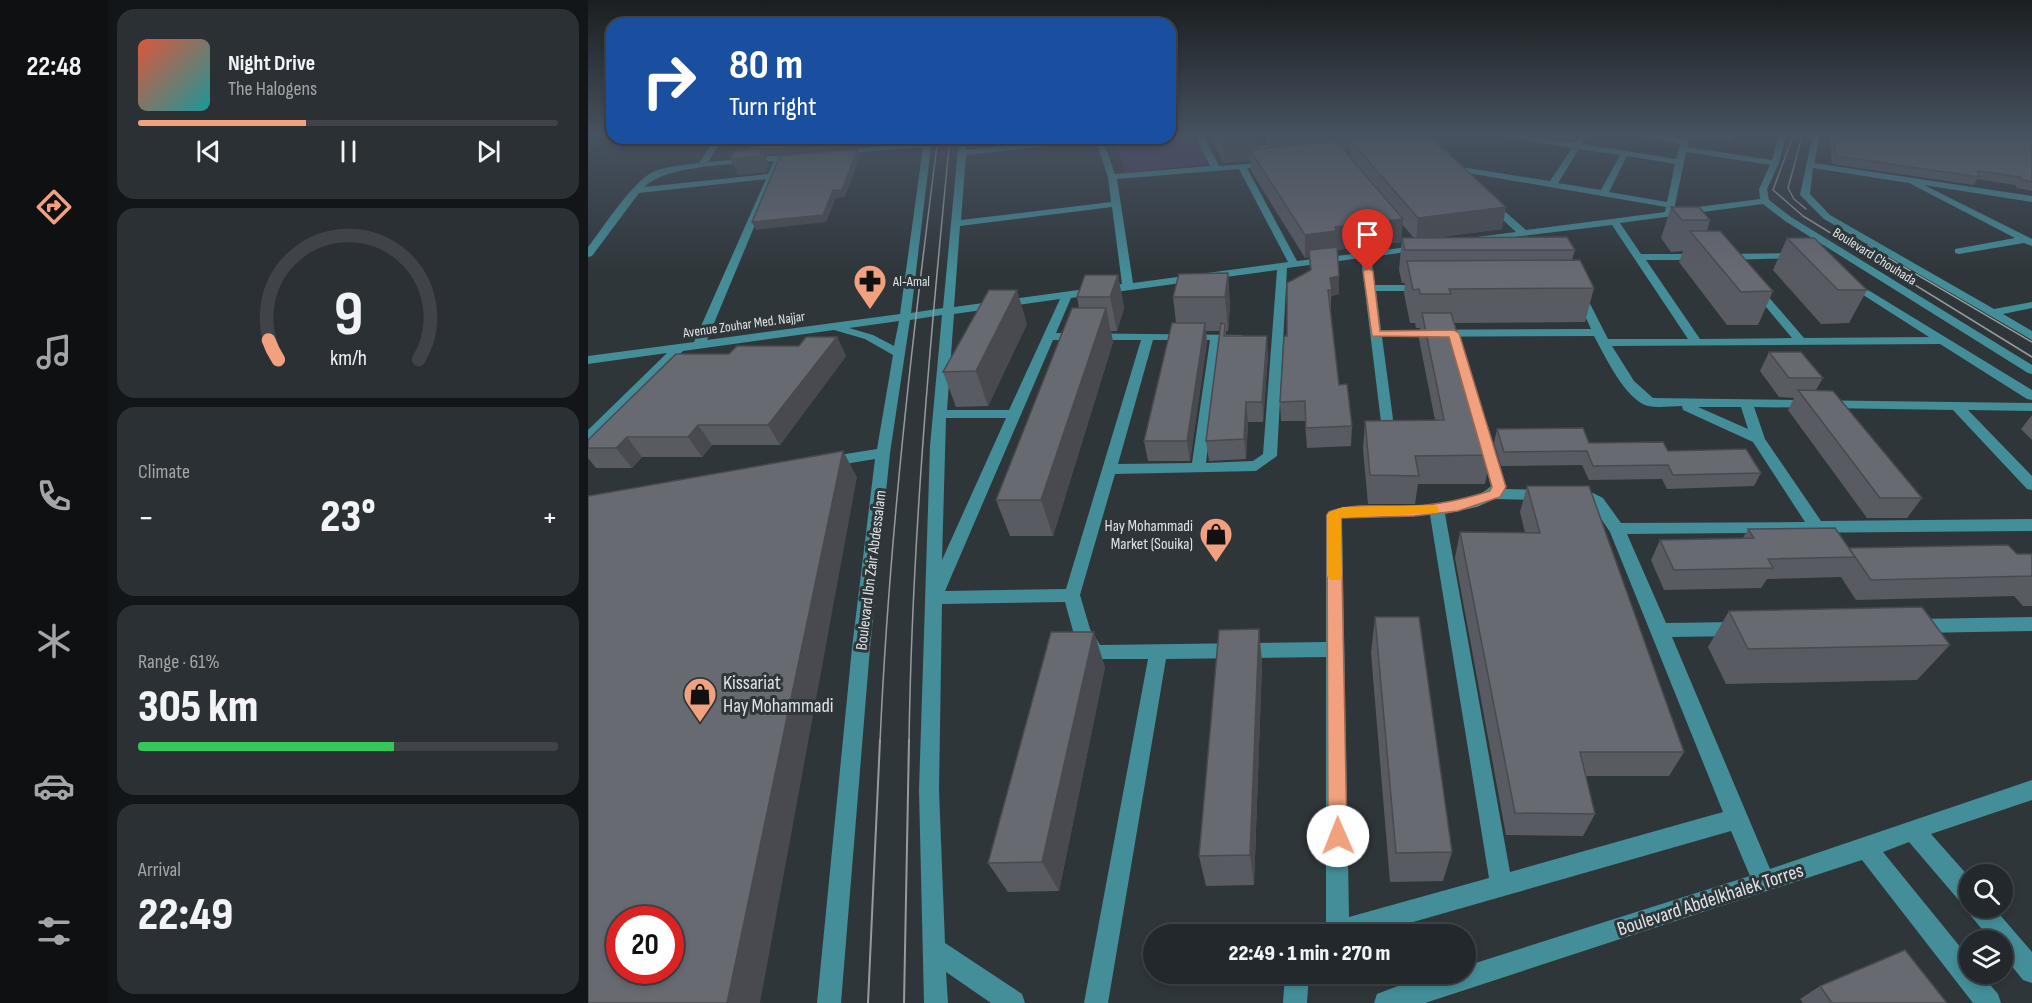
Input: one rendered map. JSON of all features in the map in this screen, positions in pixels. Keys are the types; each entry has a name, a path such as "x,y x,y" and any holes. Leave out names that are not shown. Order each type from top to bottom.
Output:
{"street":[{"path":"588,254 636,191 648,180"},
{"path":"636,191 737,180"},
{"path":"699,345 769,180"},
{"name":"Boulevard Ibn Zair Abdessalam","path":"829,1003 861,648 884,453 905,317 922,180"},
{"path":"936,1003 930,790 937,446 959,180"},
{"path":"1112,180 1128,286"},
{"path":"1109,469 1256,466 1270,456 1273,337 1288,265 1248,180"},
{"path":"1532,180 1604,193 1670,209"},
{"path":"1553,184 1556,180"},
{"path":"1604,193 1611,180"},
{"path":"1670,209 1676,180"},
{"path":"1469,241 1523,233 1553,235 1670,209 1765,201 1763,189 1768,180"},
{"name":"Boulevard Chouhada","path":"1805,180 1805,195 1827,217 2032,336"},
{"path":"1907,180 1949,203 2030,240"},
{"path":"1911,180 2032,199"},
{"path":"1483,196 1523,233"},
{"name":"Boulevard Chouhada","path":"1765,201 1788,219 2032,370"},
{"path":"955,224 1116,204"},
{"path":"1614,221 1696,342"},
{"path":"588,238 602,237"},
{"path":"1407,239 1414,248"},
{"path":"1959,251 2030,240"},
{"name":"Avenue Zouhar Med. Najjar","path":"588,360 1436,245"},
{"path":"1366,254 1386,419"},
{"path":"1640,257 1733,261 1801,256 1812,258"},
{"path":"1842,277 2032,396"},
{"path":"1751,282 1801,341"},
{"path":"1572,284 1601,338 1636,394 1650,402 2032,407"},
{"path":"1370,288 1439,288"},
{"path":"934,597 1067,295"},
{"path":"984,319 992,304"},
{"path":"1992,313 2032,305"},
{"path":"830,327 869,337 899,353"},
{"path":"1375,334 1455,339 1601,338 1696,342 1944,340"},
{"path":"1049,336 1247,337"},
{"path":"1148,337 1072,595 1082,630 1094,651 1106,653 1336,649"},
{"path":"1198,468 1216,337"},
{"path":"588,438 679,348"},
{"path":"944,371 957,356"},
{"path":"1681,404 1758,439"},
{"path":"1746,404 1758,439 1817,527"},
{"path":"1957,406 2032,485"},
{"path":"940,414 1014,414"},
{"path":"1480,421 1499,487 1495,494"},
{"path":"814,465 884,453"},
{"path":"1334,924 1336,649 1334,515 1343,512 1437,509 1479,501 1495,494 1586,495 1603,507 1616,529 1764,881"},
{"path":"1437,509 1501,885"},
{"path":"1616,529 2032,525"},
{"path":"934,597 1072,595"},
{"path":"1904,626 2032,624"},
{"path":"1659,630 1753,628"},
{"path":"1096,1003 1158,652"},
{"name":"Boulevard Abdelkhalek Torres","path":"1386,1003 1832,861 1913,830 2032,790"},
{"path":"1362,924 1736,819"},
{"path":"1913,830 1959,884"},
{"path":"1866,848 1989,1003"},
{"path":"1988,918 2032,970"},
{"path":"933,949 1013,1003"},
{"path":"1295,1003 1296,984"}],"building":[{"path":"770,180 846,180 842,190 833,190 823,215 752,222"},
{"path":"1269,180 1369,180 1403,219 1335,227 1336,231 1305,235"},
{"path":"1385,180 1477,180 1506,207 1418,218"},
{"path":"1671,207 1699,207 1710,220 1682,220"},
{"path":"1690,231 1720,231 1773,291 1741,292"},
{"path":"1567,237 1575,250 1405,250 1402,238"},
{"path":"1787,238 1814,238 1867,290 1838,290"},
{"path":"1337,247 1339,276 1330,278 1332,290 1328,290 1339,385 1347,384 1352,426 1306,428 1305,401 1280,402 1284,336 1287,336 1287,283 1311,270 1309,250"},
{"path":"1580,260 1594,288 1449,289 1451,294 1420,294 1419,289 1413,290 1407,261"},
{"path":"1228,273 1225,297 1173,297 1179,274"},
{"path":"1085,275 1118,275 1110,297 1077,297"},
{"path":"989,290 1017,290 976,371 943,372"},
{"path":"1072,308 1106,308 1041,500 996,500"},
{"path":"1422,313 1451,313 1489,438 1486,438 1491,455 1415,456 1419,476 1370,475 1365,421 1444,420"},
{"path":"1172,323 1205,323 1187,441 1144,441"},
{"path":"1221,323 1225,324 1224,336 1267,336 1262,402 1246,402 1244,439 1206,441"},
{"path":"806,337 837,337 768,425 698,425 688,437 627,437 616,448 588,448 588,440 676,354 729,354 737,346 799,346"},
{"path":"1769,352 1801,352 1823,378 1789,378"},
{"path":"1798,390 1833,391 1922,498 1880,498"},
{"path":"1583,428 1589,443 1663,442 1668,451 1746,449 1761,473 1673,475 1668,465 1593,466 1587,451 1504,452 1497,429"},
{"name":"Kissariat Hay Mohammadi","path":"843,451 727,1003 588,1003 588,496"},
{"path":"1527,486 1589,486 1684,752 1580,752 1595,814 1515,813 1460,532 1540,533"},
{"path":"1835,528 1855,557 1768,559 1773,568 1674,570 1660,540 1754,538 1748,529"},
{"path":"2008,545 2017,554 2032,554 2032,576 1871,580 1849,548"},
{"path":"1922,607 1950,645 1748,649 1729,611"},
{"path":"1375,617 1419,617 1452,852 1396,853"},
{"path":"1259,629 1250,855 1199,856 1219,630"},
{"path":"1051,632 1094,632 1042,862 988,863"},
{"path":"1905,950 1947,1003 1832,1003 1820,986"}],"tram line":[{"path":"880,742 895,515 933,180"},
{"path":"909,742 918,515 946,180"},
{"path":"1777,180 1773,190 1803,216 2032,357"},
{"path":"1790,180 1788,188 1794,199 1806,209"},
{"path":"1868,246 2032,342"},
{"path":"868,1003 880,740"},
{"path":"904,1003 909,740"}],"slow traffic":[{"path":"1335,576 1334,515 1343,512 1432,510"}],"place":[{"name":"Al-Amal","path":"870,310"},
{"name":"Hay Mohammadi Market (Souika)","path":"1216,563"},
{"name":"Kissariat Hay Mohammadi","path":"700,723"}],"route":[{"path":"1338,836 1334,515 1343,512 1414,511 1458,506 1495,494 1499,487 1454,333 1375,334 1368,271"}]}
